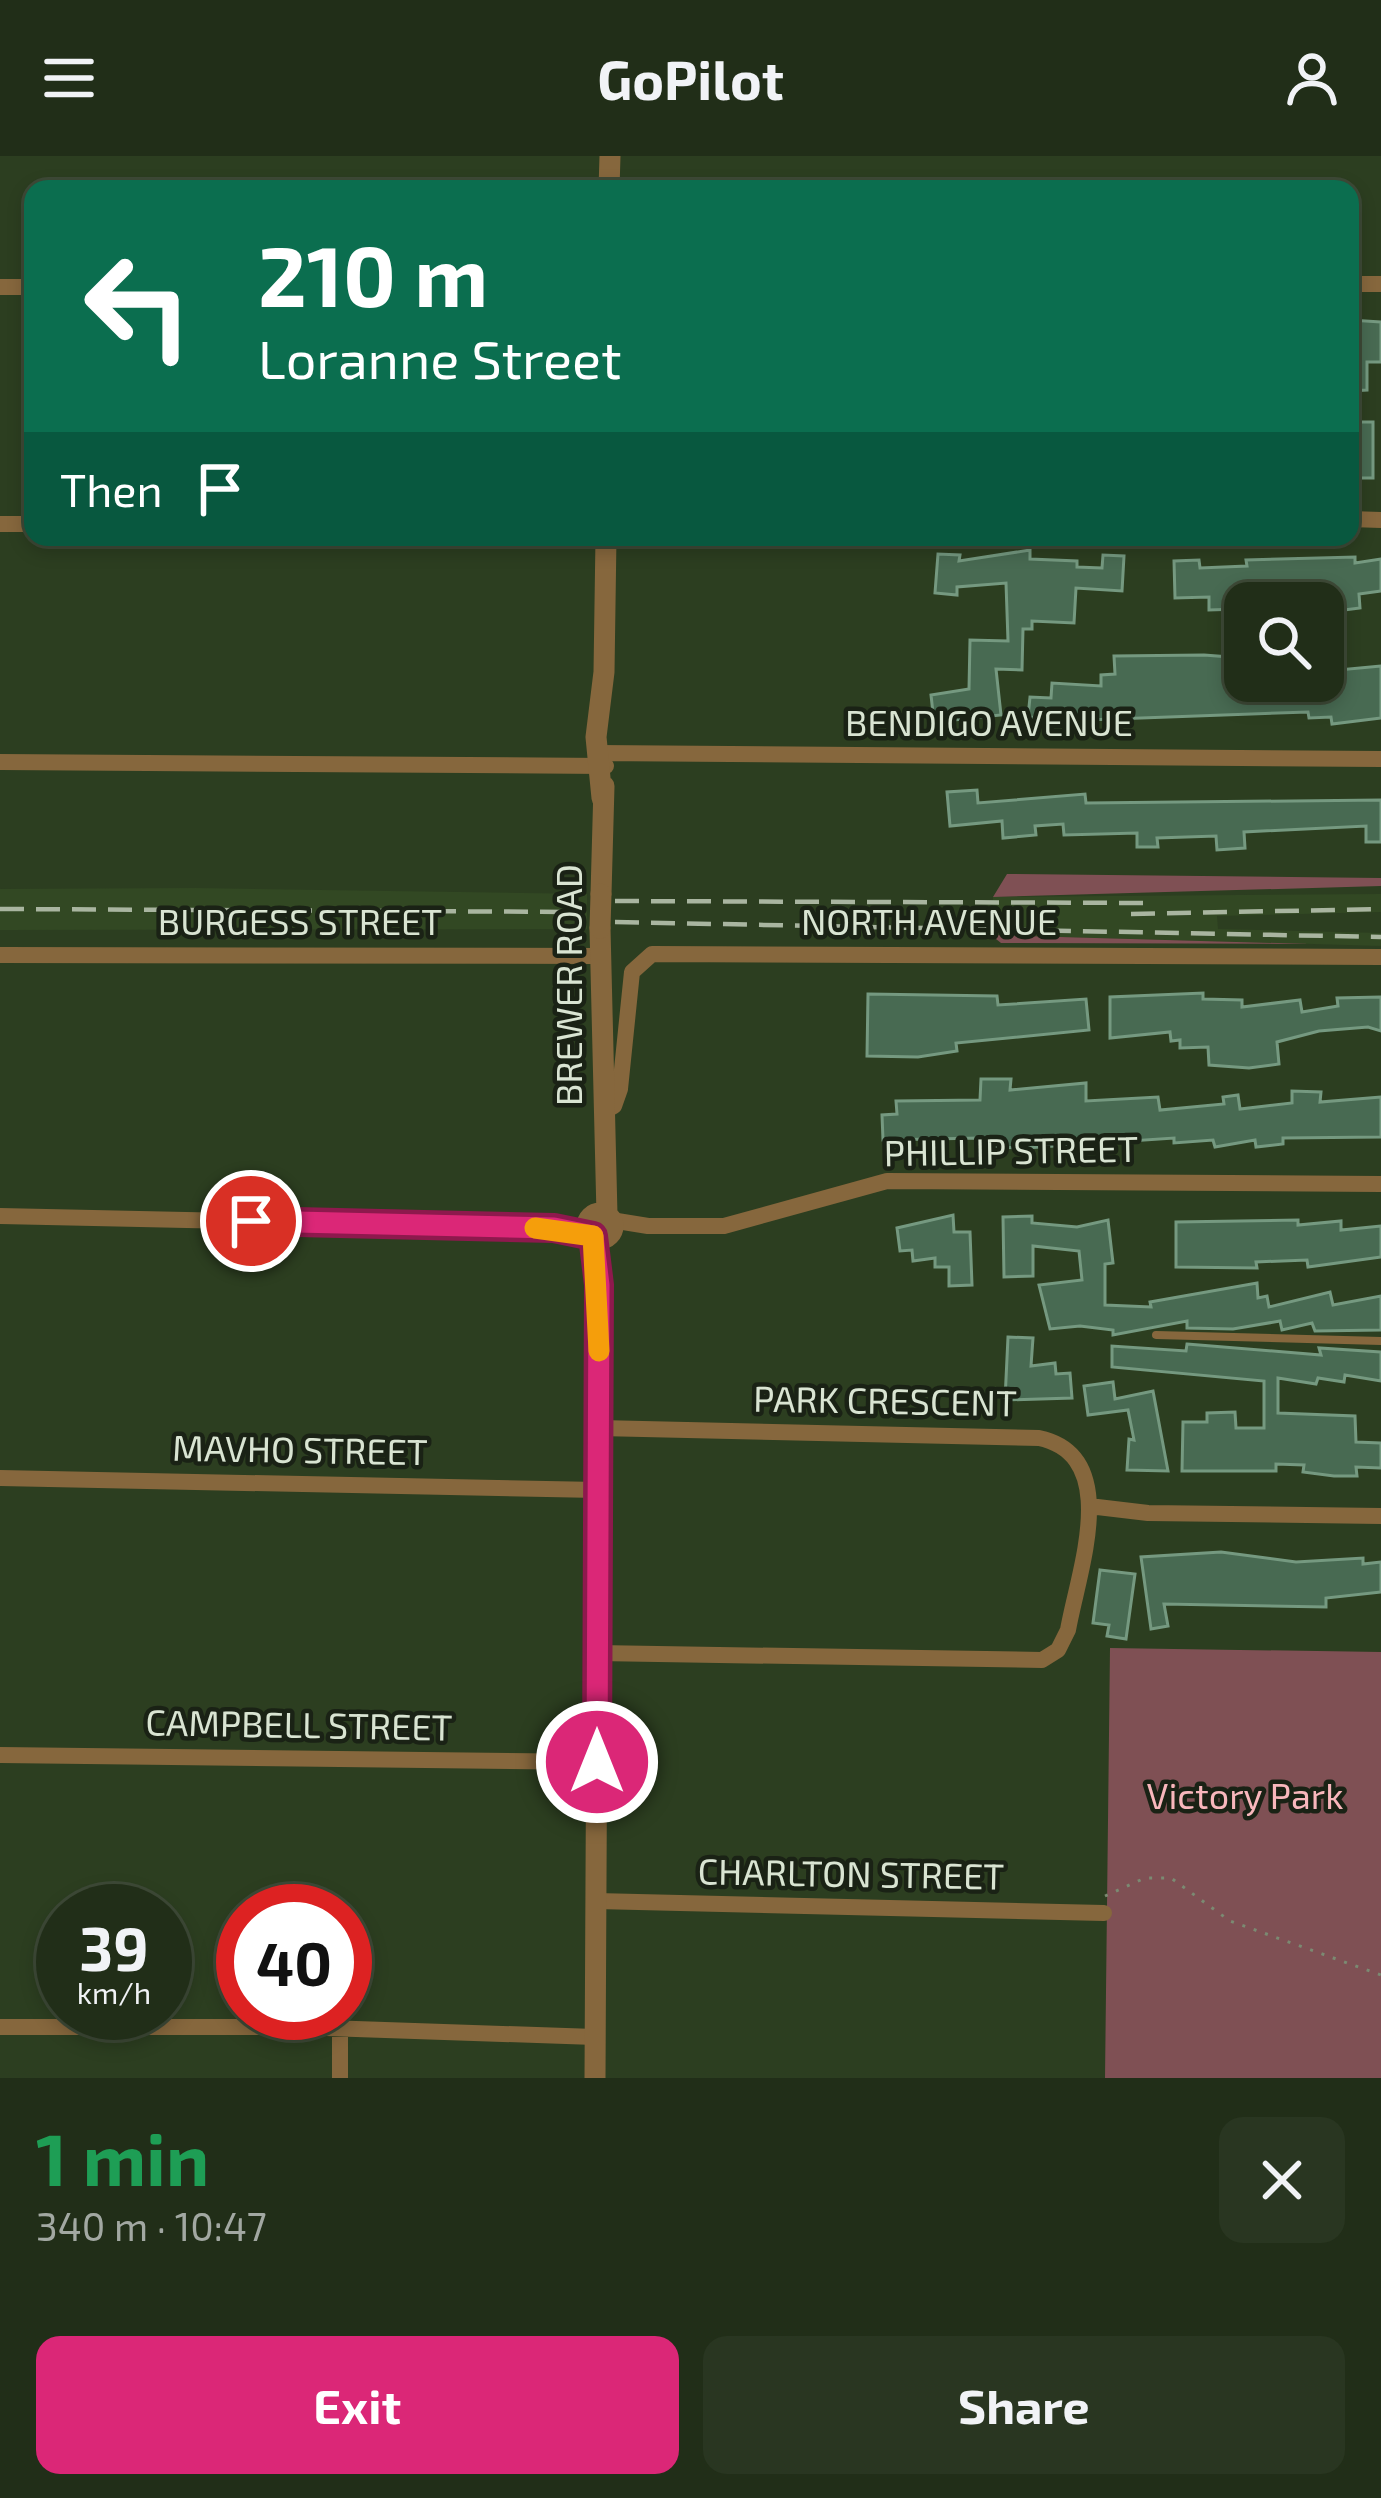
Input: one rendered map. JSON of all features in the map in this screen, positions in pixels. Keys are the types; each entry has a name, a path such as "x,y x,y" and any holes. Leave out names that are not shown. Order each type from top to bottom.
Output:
{"street":[{"name":"BREWER ROAD","path":"595,2078 606,546"},
{"name":"BENDIGO AVENUE","path":"0,762 1381,759"},
{"name":"NORTH AVENUE","path":"603,1112 614,1106 620,1089 632,972 656,953 1381,957"},
{"name":"BURGESS STREET","path":"0,955 600,956"},
{"name":"PHILLIP STREET","path":"0,1216 554,1228 724,1226 887,1181 1381,1184"},
{"name":"PARK CRESCENT","path":"599,1428 1039,1438 1066,1448 1082,1467 1088,1512"},
{"name":"MAVHO STREET","path":"0,1478 598,1490"},
{"path":"597,1653 1031,1663 1051,1655 1065,1638 1088,1512 1381,1516"},
{"name":"CAMPBELL STREET","path":"0,1755 597,1762"},
{"name":"CHARLTON STREET","path":"596,1901 1104,1904"},
{"path":"0,2026 216,2028"},
{"path":"372,2030 595,2037"},
{"path":"340,2040 340,2078"}],"lane":[{"path":"1156,1335 1381,1340"}],"path":[{"path":"1104,1904 1145,1878 1171,1878 1229,1921 1381,1975"}],"shaded area":[{"path":"0,889 587,894 587,929 0,930"},
{"path":"1381,894 1381,912 1217,916 1218,929 1381,933 1381,946 991,935 993,897"}],"green space":[{"path":"1007,874 1381,878 1381,886 993,897"},
{"path":"991,935 1311,944 1001,943"},
{"name":"Victory Park","path":"1110,1648 1381,1652 1381,2078 1105,2078"}],"building":[{"path":"1359,321 1381,322 1381,362 1367,362 1367,390 1359,390"},
{"path":"1359,422 1373,422 1373,478 1359,478"},
{"path":"1030,550 1030,559 1077,561 1077,567 1102,568 1103,555 1124,556 1122,591 1076,588 1074,623 1032,621 1032,629 1023,629 1022,670 996,669 1001,715 934,722 931,695 969,689 970,640 1008,641 1006,583 957,587 957,595 935,593 938,554 960,555 959,561"},
{"path":"1355,557 1355,563 1381,559 1381,591 1359,594 1360,608 1344,610 1344,582 1224,582 1224,610 1209,610 1209,597 1175,598 1174,561 1199,560 1200,568 1247,566 1246,560"},
{"path":"1114,656 1224,657 1224,702 1344,702 1344,669 1381,666 1381,718 1332,724 1331,717 1309,718 1308,712 1086,720 1028,717 1030,697 1051,698 1052,683 1101,686 1101,675 1115,674"},
{"path":"977,790 978,803 1085,794 1086,803 1381,800 1381,842 1366,842 1366,826 1244,832 1245,848 1217,850 1216,836 1157,838 1158,847 1137,847 1137,833 1064,835 1063,824 1035,826 1036,835 1003,838 1002,821 950,826 947,792"},
{"path":"1203,993 1203,999 1242,1000 1242,1007 1300,1000 1302,1012 1338,1006 1337,998 1381,997 1381,1031 1368,1027 1319,1031 1277,1042 1279,1064 1249,1068 1209,1065 1208,1047 1180,1048 1180,1040 1171,1041 1170,1032 1110,1038 1110,997"},
{"path":"868,994 997,996 998,1005 1086,999 1089,1030 956,1043 957,1051 918,1057 867,1056"},
{"path":"981,1079 1011,1079 1010,1090 1086,1083 1086,1101 1158,1097 1160,1110 1224,1104 1223,1097 1238,1095 1240,1109 1292,1103 1292,1091 1321,1092 1320,1102 1381,1097 1381,1137 1283,1138 1283,1144 1256,1147 1255,1140 1215,1147 1213,1140 1174,1143 1174,1138 1025,1148 980,1147 980,1138 883,1140 882,1115 897,1114 896,1101 980,1100"},
{"path":"953,1215 954,1232 970,1232 972,1285 949,1286 949,1267 935,1267 935,1258 913,1261 912,1250 900,1251 897,1228"},
{"path":"1032,1216 1032,1223 1077,1227 1108,1220 1113,1263 1105,1264 1105,1305 1151,1307 1150,1302 1257,1283 1258,1298 1267,1296 1269,1307 1330,1292 1333,1305 1381,1296 1381,1330 1315,1331 1312,1323 1282,1330 1280,1321 1233,1329 1187,1328 1187,1321 1113,1335 1113,1330 1080,1326 1050,1329 1039,1285 1082,1280 1079,1251 1033,1246 1033,1276 1004,1277 1003,1217"},
{"path":"1298,1220 1298,1225 1341,1221 1341,1230 1381,1226 1381,1257 1308,1267 1307,1260 1256,1262 1257,1268 1176,1267 1176,1222"},
{"path":"1008,1337 1033,1338 1031,1366 1055,1363 1056,1374 1070,1373 1072,1398 1005,1400"},
{"path":"1187,1344 1321,1355 1319,1348 1381,1352 1381,1381 1345,1375 1344,1382 1318,1378 1316,1384 1278,1378 1278,1413 1355,1416 1356,1442 1381,1443 1381,1468 1356,1467 1357,1476 1303,1472 1304,1465 1276,1464 1276,1471 1182,1471 1183,1422 1207,1422 1207,1413 1235,1412 1236,1428 1264,1428 1264,1381 1112,1367 1112,1346 1186,1351"},
{"path":"1113,1382 1115,1399 1153,1391 1168,1471 1127,1470 1129,1439 1134,1440 1128,1410 1088,1415 1084,1386"},
{"path":"1221,1552 1296,1562 1363,1558 1363,1564 1381,1562 1381,1592 1326,1598 1326,1607 1164,1604 1168,1626 1151,1629 1141,1557"},
{"path":"1100,1570 1135,1574 1126,1639 1107,1636 1109,1625 1093,1623"}],"railway":[{"path":"615,901 1149,903"},
{"path":"0,909 584,912"},
{"path":"1131,914 1381,909"},
{"path":"615,922 1381,937"}],"slow traffic":[{"path":"535,1228 593,1236 599,1351"}],"route":[{"path":"251,1221 554,1228 593,1236 599,1285 597,1762"}]}
